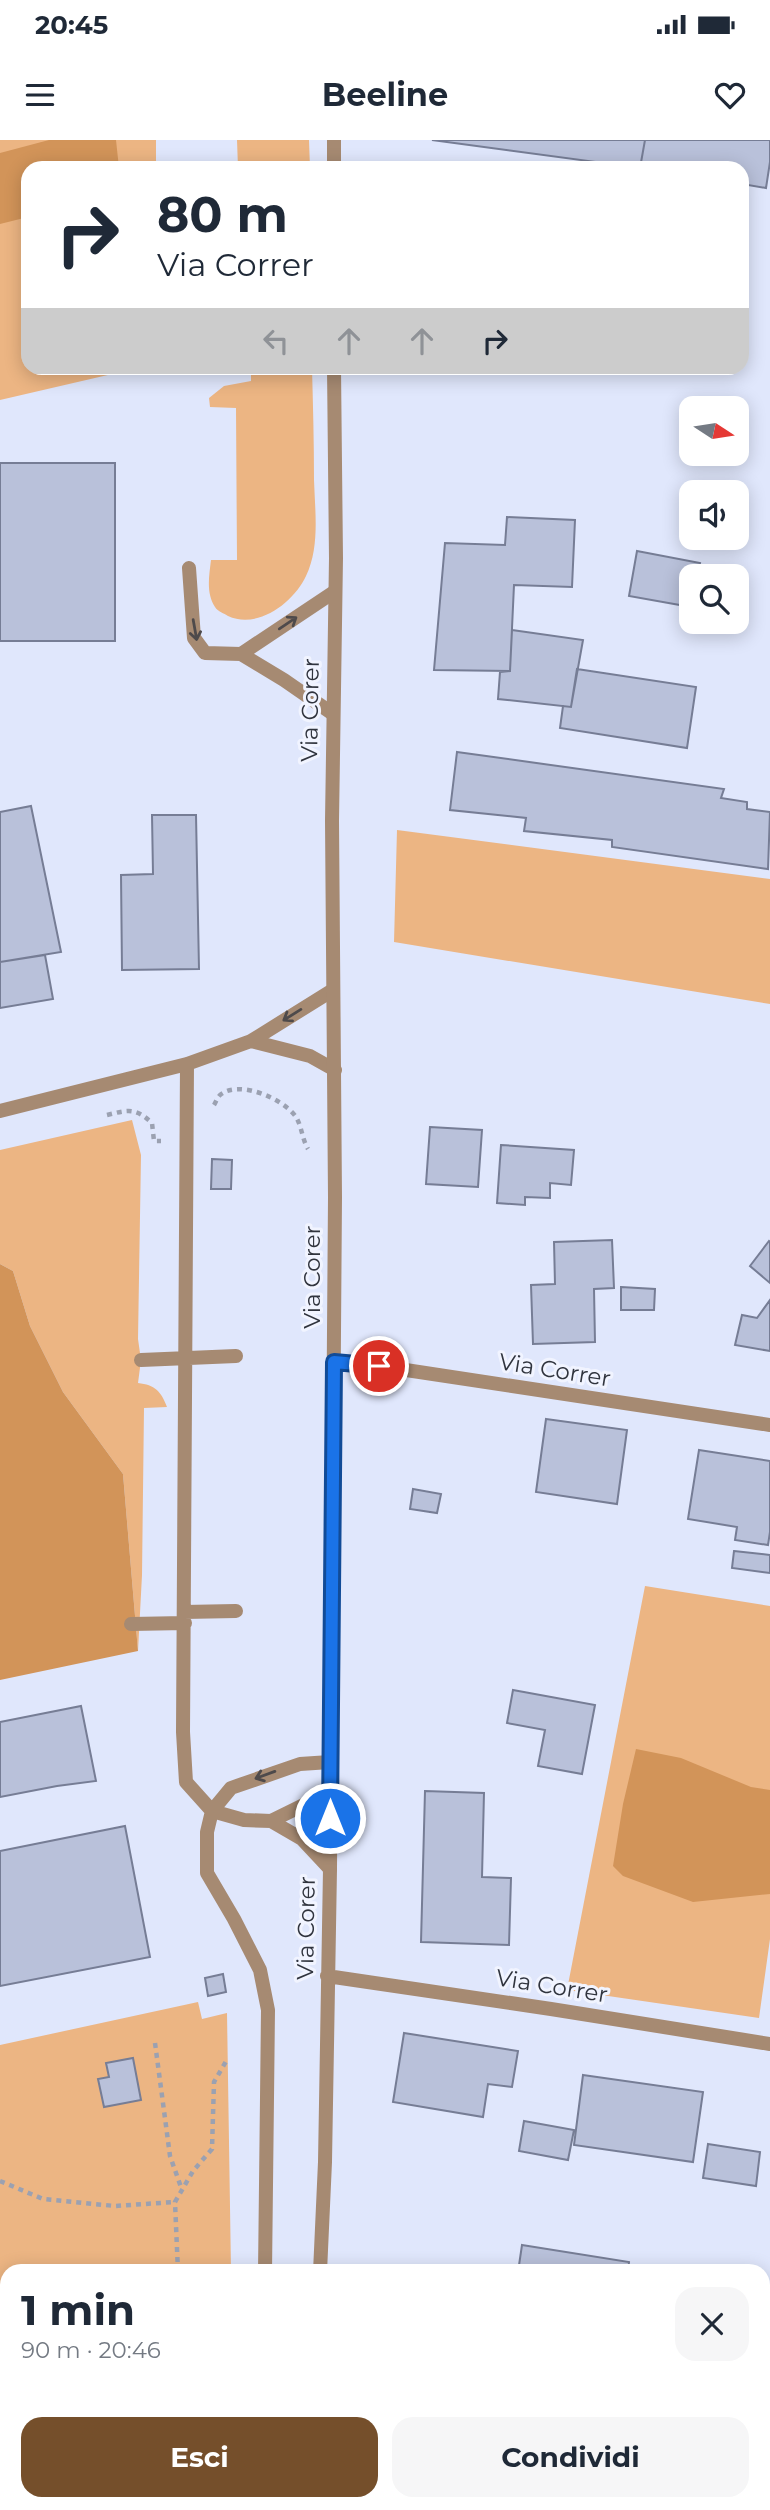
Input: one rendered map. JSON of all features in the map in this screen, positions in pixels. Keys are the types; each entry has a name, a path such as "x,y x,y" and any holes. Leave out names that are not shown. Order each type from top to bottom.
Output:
{"street":[{"path":"334,140 334,161"},
{"name":"Via Corer","path":"320,2264 325,2161 330,1869 334,1362 334,375"},
{"path":"189,568 194,638 205,653 241,654 333,714"},
{"path":"241,654 334,592"},
{"path":"0,1111 187,1065 251,1041 333,990"},
{"path":"251,1041 310,1056 335,1070"},
{"path":"187,1065 183,1732 186,1782 212,1811 244,1820 271,1821 302,1839 330,1869"},
{"path":"142,1360 236,1356"},
{"name":"Via Correr","path":"334,1362 367,1364 770,1425"},
{"path":"131,1624 236,1611"},
{"path":"265,2264 268,2010 260,1970 207,1874 207,1832 212,1811 231,1788 300,1764 330,1762"},
{"path":"271,1821 330,1792"},
{"name":"Via Correr","path":"327,1976 770,2044"}],"path":[{"path":"155,2043 170,2156 182,2191"},
{"path":"178,2264 175,2202 193,2171 212,2149 214,2082 228,2058"},
{"path":"0,2181 43,2199 116,2206 175,2202"}],"shaded area":[{"path":"0,140 156,140 156,161 21,161 21,375 108,375 0,400"},
{"path":"49,140 116,140 118,161 21,161 21,219 0,224 0,153"},
{"path":"237,140 309,140 310,161 238,161"},
{"path":"251,375 312,375 316,529 310,565 293,595 274,611 263,616 239,619 216,609 209,590 211,560 237,560 236,408 210,407 209,398 224,386 251,381"},
{"path":"397,830 770,879 770,1004 394,942"},
{"path":"132,1120 141,1155 138,1339 141,1360 138,1383 157,1390 167,1407 144,1408 142,1575 138,1651 123,1474 63,1392 30,1326 13,1271 0,1264 0,1150"},
{"path":"0,1264 13,1271 30,1326 63,1392 123,1474 138,1651 0,1680"},
{"path":"645,1586 770,1606 770,1939 759,2018 567,1990"},
{"path":"636,1749 681,1758 751,1787 770,1790 770,1894 693,1902 623,1876 613,1866 623,1804"},
{"path":"198,2002 202,2019 227,2013 231,2264 0,2264 0,2045"}],"building":[{"path":"432,140 645,140 641,161 588,161"},
{"path":"645,140 770,140 766,188 749,185 749,161 641,161"},
{"path":"0,463 115,463 115,641 0,641"},
{"path":"507,517 575,520 572,587 514,585 510,671 434,670 445,543 505,545"},
{"path":"637,551 700,563 679,564 679,605 629,596"},
{"path":"512,630 583,640 571,707 498,699 500,672 510,671"},
{"path":"577,669 696,687 687,748 560,728 563,706 571,707"},
{"path":"457,752 724,789 721,798 747,802 747,809 770,812 768,869 612,847 612,840 524,831 526,818 450,810"},
{"path":"31,806 61,952 0,962 0,812"},
{"path":"152,815 196,815 199,969 122,970 121,875 153,874"},
{"path":"45,955 53,999 0,1008 0,962"},
{"path":"430,1127 482,1130 478,1187 426,1184"},
{"path":"501,1145 574,1150 571,1185 550,1183 550,1198 525,1197 525,1205 497,1203"},
{"path":"212,1159 232,1160 231,1189 211,1189"},
{"path":"612,1240 614,1288 594,1289 595,1342 533,1344 531,1285 555,1284 554,1242"},
{"path":"770,1242 770,1283 750,1266"},
{"path":"621,1287 655,1289 654,1310 621,1310"},
{"path":"770,1300 770,1351 735,1345 742,1315 757,1318"},
{"path":"546,1419 627,1430 617,1504 536,1492"},
{"path":"699,1450 770,1461 768,1545 735,1540 737,1527 688,1519"},
{"path":"413,1489 441,1494 437,1513 410,1509"},
{"path":"734,1551 770,1555 770,1573 732,1568"},
{"path":"513,1690 595,1705 582,1774 538,1766 545,1730 507,1723"},
{"path":"81,1706 96,1781 0,1797 0,1722"},
{"path":"425,1791 484,1793 482,1877 511,1878 509,1945 421,1942"},
{"path":"125,1826 150,1957 0,1986 0,1851"},
{"path":"223,1974 226,1992 208,1996 205,1978"},
{"path":"404,2033 518,2051 512,2087 488,2084 483,2117 393,2102"},
{"path":"133,2058 141,2100 104,2107 98,2079 109,2077 106,2063"},
{"path":"583,2075 703,2092 693,2162 574,2145"},
{"path":"524,2121 574,2130 568,2160 519,2151"},
{"path":"708,2144 760,2152 756,2186 703,2178"},
{"path":"522,2245 629,2262 629,2264 519,2264"}],"route":[{"path":"330,1818 334,1362 379,1366"}]}
